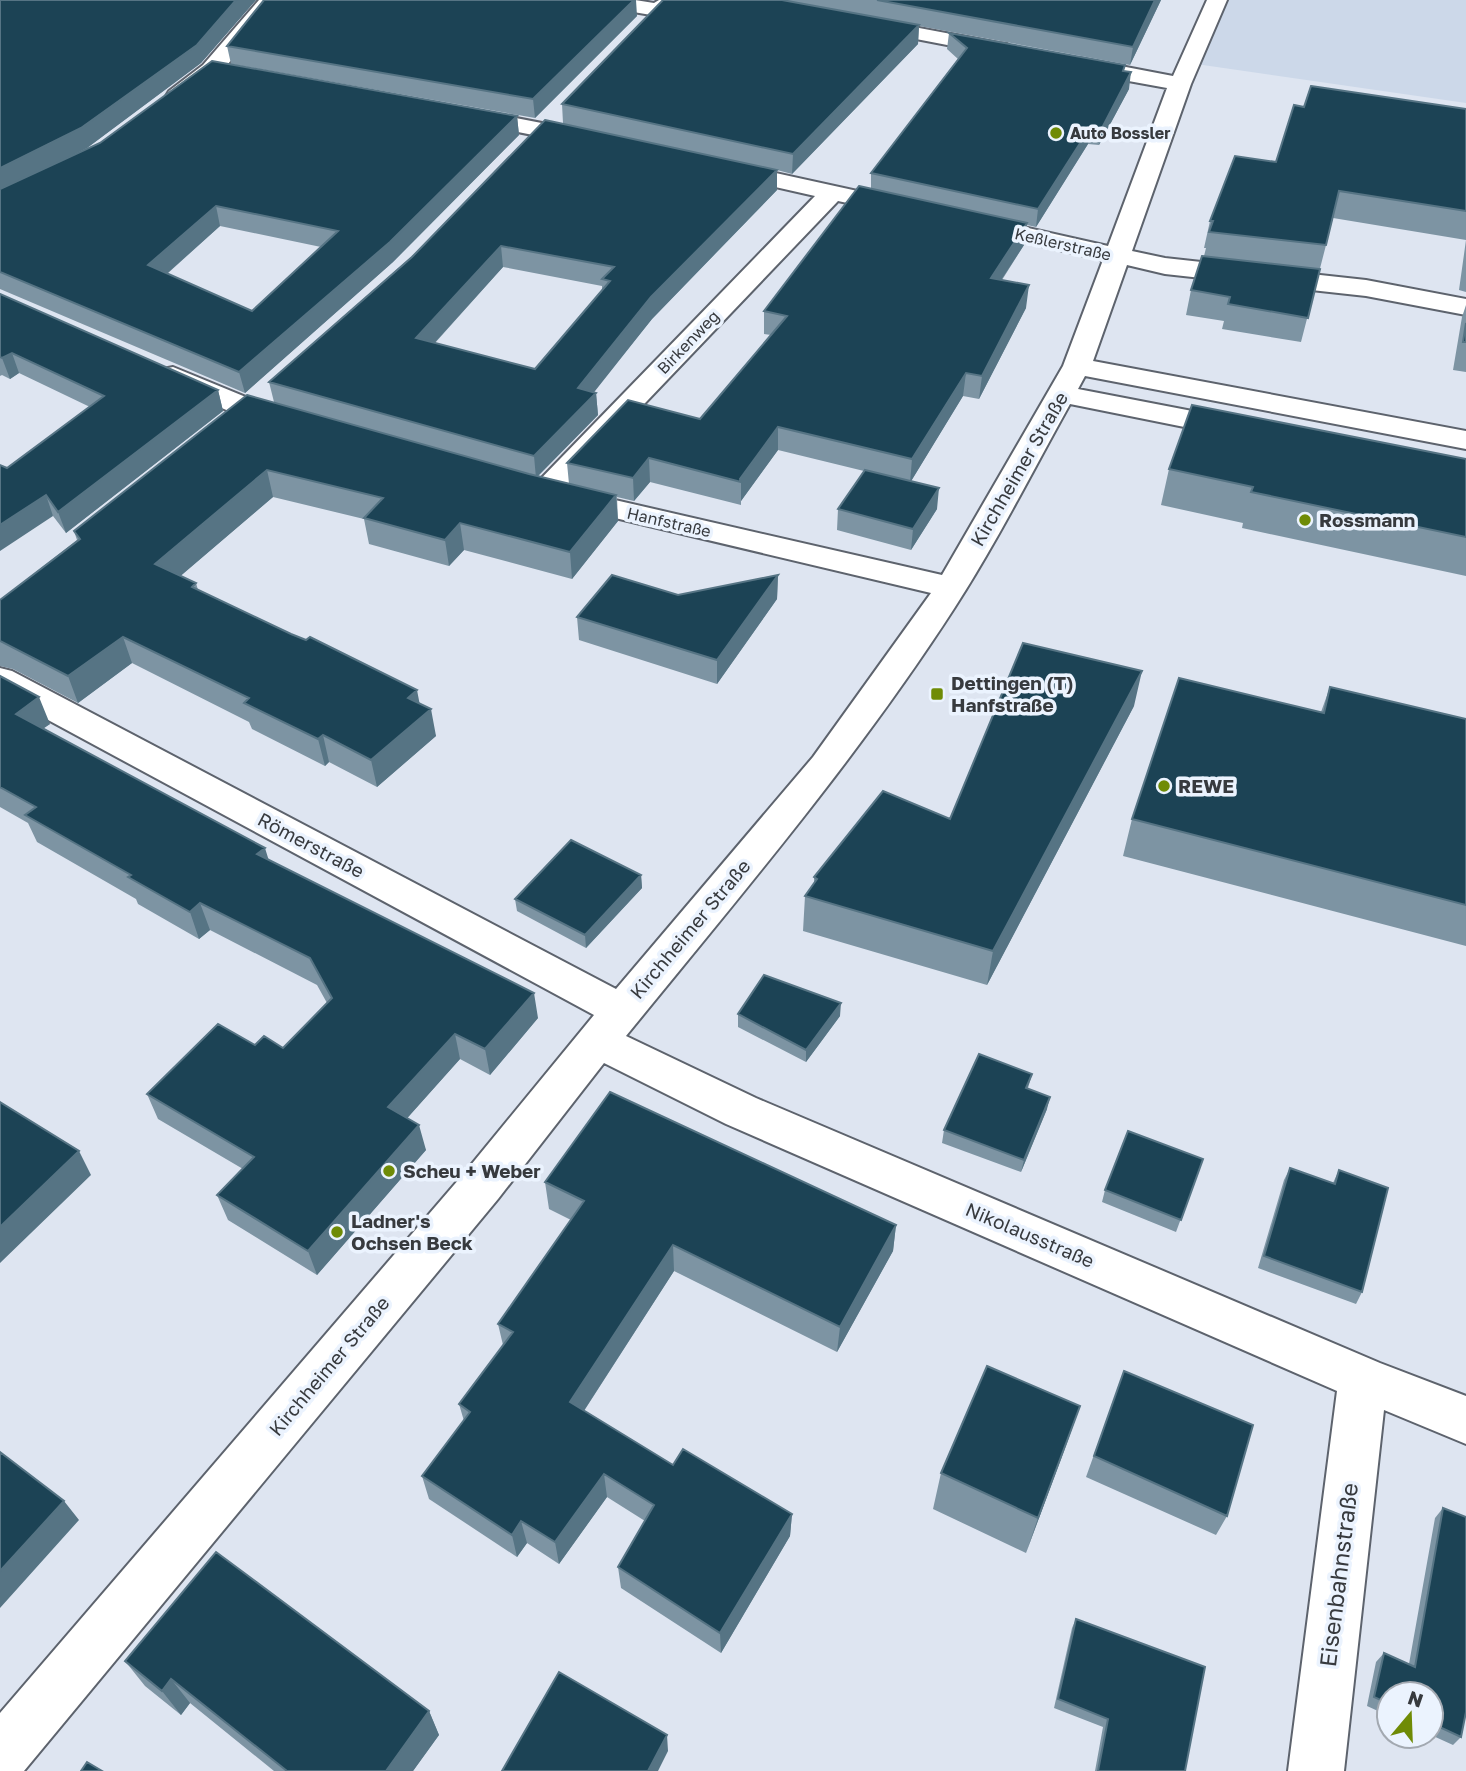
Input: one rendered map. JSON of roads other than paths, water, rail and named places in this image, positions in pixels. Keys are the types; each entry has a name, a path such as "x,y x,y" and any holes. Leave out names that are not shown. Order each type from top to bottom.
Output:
{"street":[{"path":"161,108 211,70 271,0"},
{"path":"598,0 665,5"},
{"name":"Kirchheimer Straße","path":"0,1756 482,1185 826,766 894,673 950,587 1070,380 1119,257 1180,84 1217,0"},
{"path":"638,30 665,5"},
{"path":"864,18 1015,52"},
{"path":"1056,60 1180,84"},
{"path":"211,70 237,74"},
{"path":"533,138 561,109"},
{"path":"436,110 533,138 608,143"},
{"path":"701,163 929,214"},
{"name":"Birkenweg","path":"529,488 833,192"},
{"name":"Keßlerstraße","path":"956,220 1119,257 1239,276 1366,288 1466,307"},
{"path":"149,364 247,408 315,428"},
{"path":"1070,380 1265,434"},
{"path":"1070,380 1466,440"},
{"name":"Hanfstraße","path":"529,488 950,587"},
{"name":"Römerstraße","path":"0,679 610,1026"},
{"name":"Nikolausstraße","path":"610,1026 741,1111 1363,1379 1466,1420"},
{"name":"Eisenbahnstraße","path":"1316,1771 1363,1379"}],"place":[{"name":"Auto Bossler","path":"1056,133"},
{"name":"Rossmann","path":"1305,520"},
{"name":"Dettingen (T) Hanfstraße","path":"937,694"},
{"name":"REWE","path":"1164,786"},
{"name":"Scheu + Weber","path":"389,1171"},
{"name":"Ladner's Ochsen Beck","path":"337,1232"}]}
